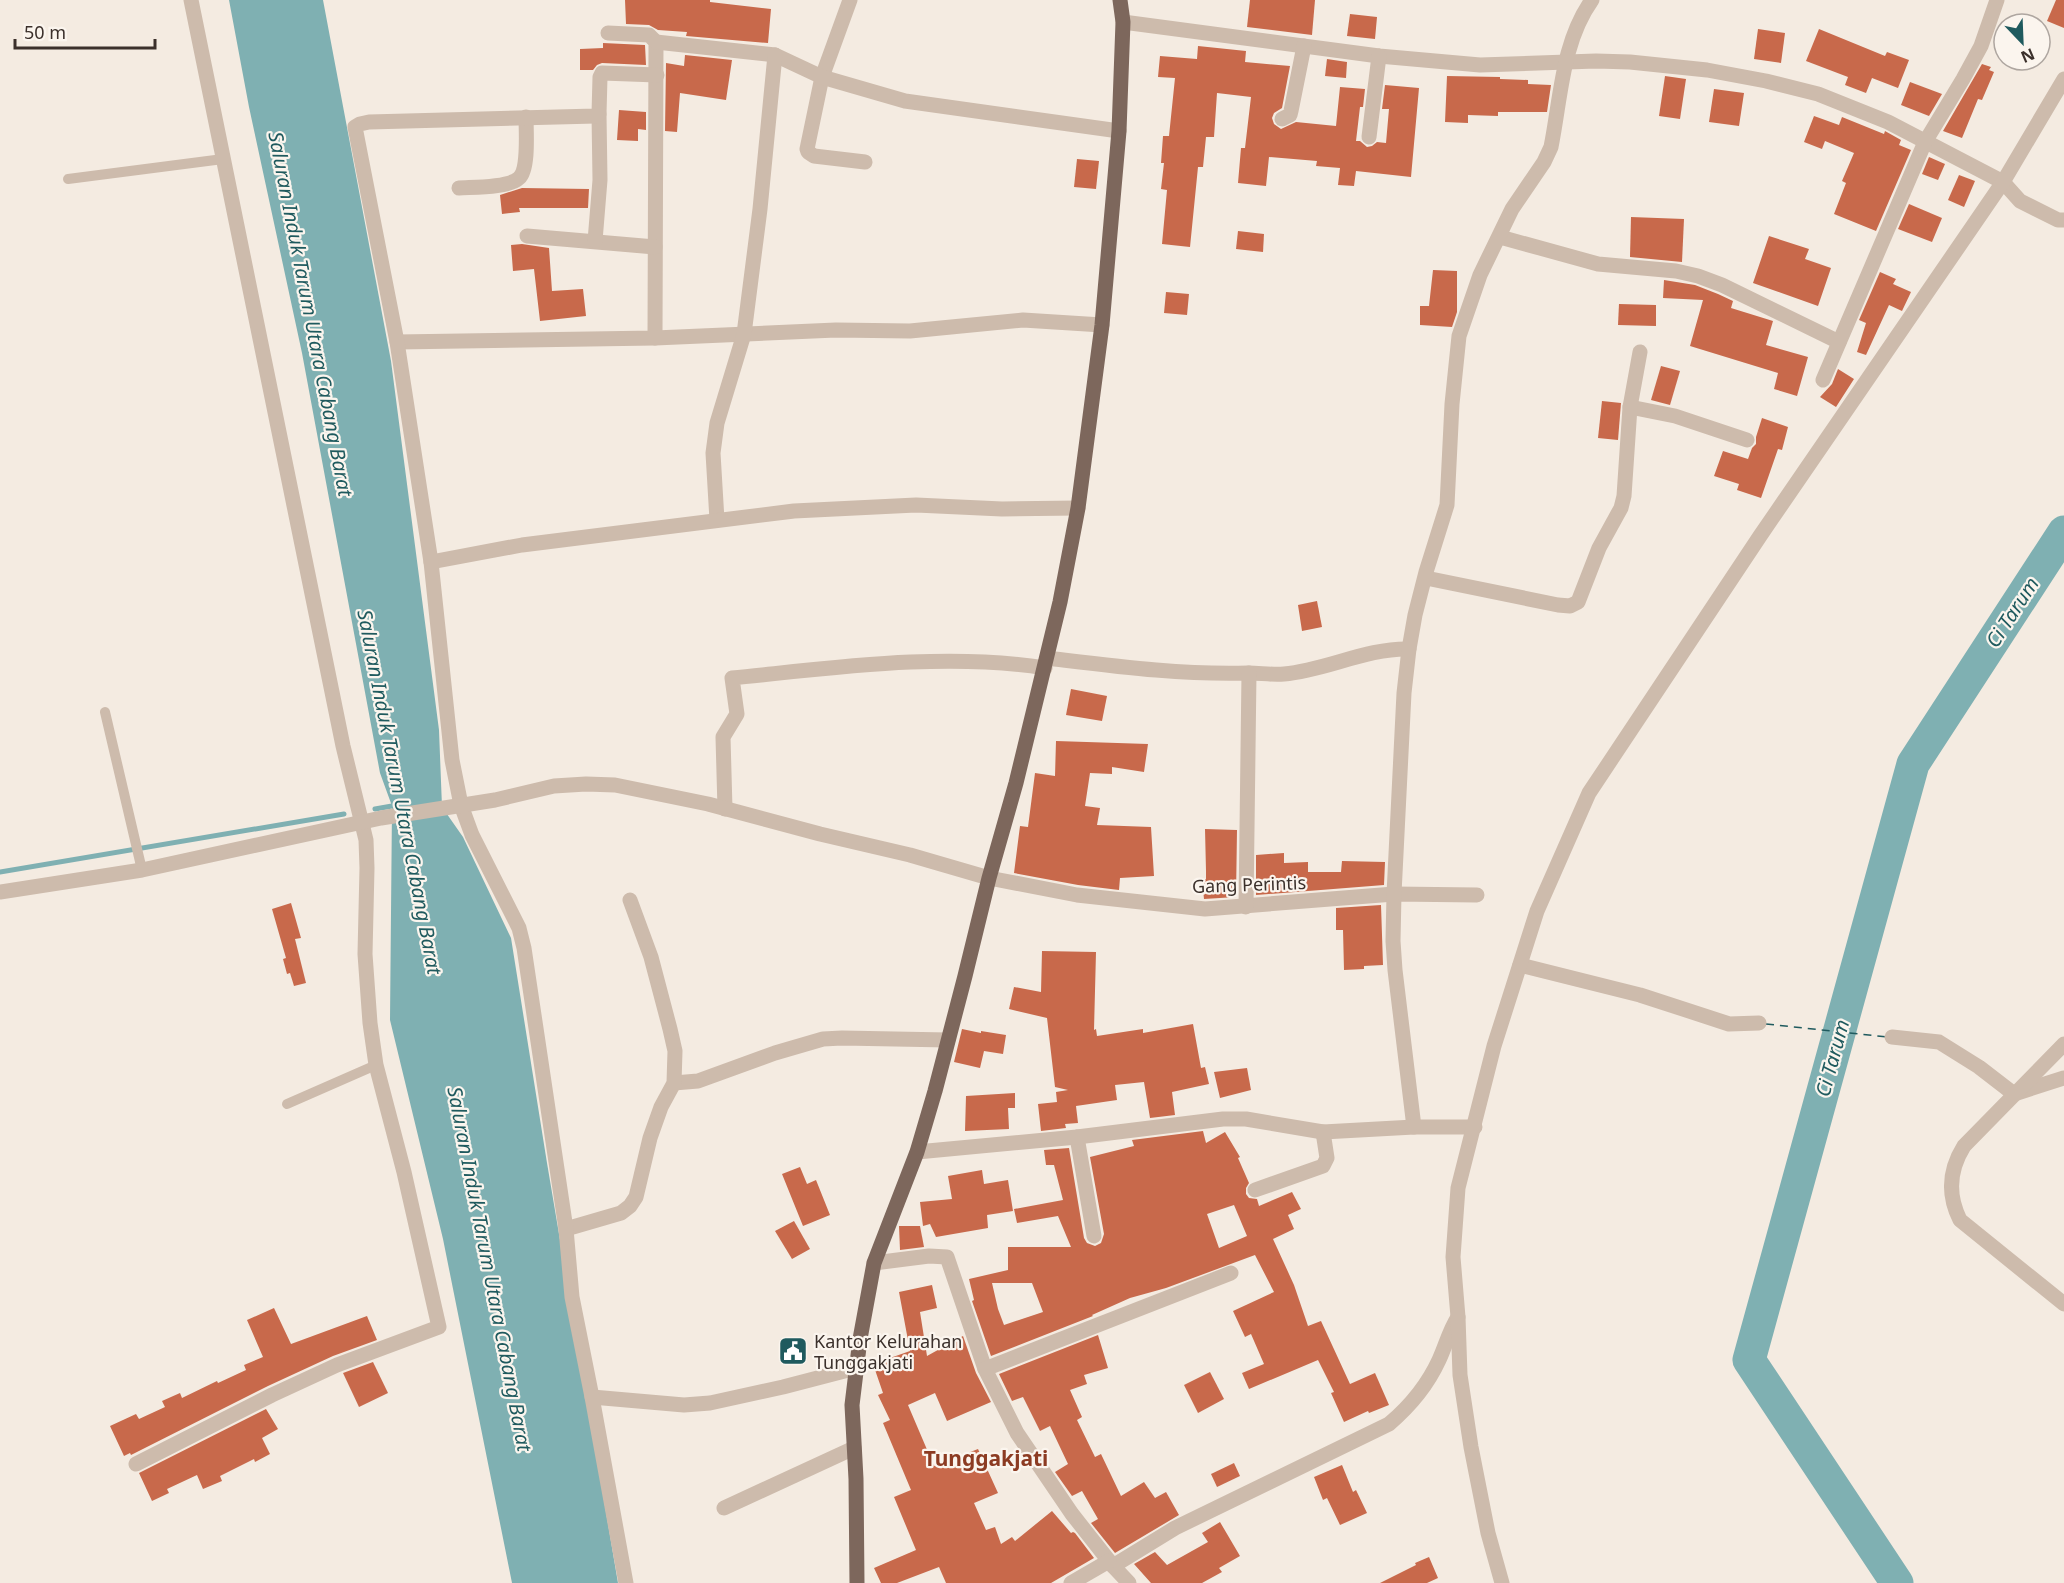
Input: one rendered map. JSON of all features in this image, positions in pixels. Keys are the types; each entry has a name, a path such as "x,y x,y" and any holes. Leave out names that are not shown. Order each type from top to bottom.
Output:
{"main road":[{"path":"857,1583 852,1405 874,1263 917,1152 948,1040 988,878 1016,783 1046,663 1078,508 1102,325 1119,131 1123,22 1120,0"}],"street":[{"path":"136,1464 272,1395 337,1365 439,1327 404,1172 376,1065 370,1023 365,954 367,868 362,822 343,746 191,0"},
{"path":"850,0 822,77 807,149 814,156 865,162"},
{"path":"1414,1127 1395,970 1394,894 1404,693 1409,649 1415,615 1447,505 1452,404 1459,336 1480,275 1512,209 1544,162 1551,147 1574,32 1582,14 1592,0"},
{"path":"1823,380 1925,142 1981,46 1997,0"},
{"path":"1123,22 1379,56 1480,65 1630,62 1707,70 1766,81 1818,94 1888,122 2003,182 2019,201 2058,220 2064,220"},
{"path":"608,33 649,35 656,42 775,55 822,77 905,101 1119,131"},
{"path":"655,338 656,42"},
{"path":"1282,119 1290,116 1304,46"},
{"path":"717,520 713,453 717,423 744,334 760,209 775,55"},
{"path":"1369,137 1379,56"},
{"path":"595,241 600,180 600,76 602,73 657,75"},
{"path":"1502,1583 1488,1533 1470,1447 1460,1375 1453,1257 1458,1188 1494,1046 1537,911 1589,792 1760,536 2003,182 2064,79"},
{"path":"599,114 592,117 369,122 360,124 356,128 397,342 431,562 452,760 460,805 472,835 519,928 524,948 566,1229 572,1297 626,1583"},
{"path":"459,188 510,184 520,177 524,167 526,149 526,117"},
{"path":"528,236 655,247"},
{"path":"1500,237 1598,264 1676,271 1698,276 1722,285 1839,342"},
{"path":"397,342 655,338 836,330 910,331 1023,320 1102,325"},
{"path":"1426,578 1558,605 1570,606 1578,602 1599,548 1621,508 1624,496 1630,407 1640,352"},
{"path":"1630,407 1675,417 1747,440"},
{"path":"431,562 522,545 794,511 916,505 1002,509 1078,508"},
{"path":"725,809 723,737 737,714 732,678 850,665 1013,663 1046,663 1219,675 1281,674 1327,667 1376,652 1409,649"},
{"path":"1246,907 1250,673"},
{"name":"Gang Perintis","path":"0,892 554,786 586,784 615,785 725,809 910,855 988,878 1077,895 1205,909 1394,894 1478,895"},
{"path":"566,1229 621,1213 630,1206 638,1188 661,1107 674,1083 675,1051 670,1029 651,957 630,900"},
{"path":"1520,965 1640,995 1729,1024 1759,1023"},
{"path":"1892,1037 1939,1042 1979,1067 2014,1094"},
{"path":"674,1083 698,1081 785,1050 823,1040 842,1038 948,1040"},
{"path":"2064,1044 1964,1146 1957,1157 1950,1184 1954,1209 1960,1220 2064,1304"},
{"path":"2014,1094 2064,1078"},
{"path":"917,1152 1077,1137 1223,1119 1246,1119 1323,1132 1414,1127 1475,1127"},
{"path":"1255,1190 1325,1165 1327,1158 1323,1132"},
{"path":"1077,1137 1094,1236"},
{"path":"874,1263 930,1256 947,1257 985,1369 1017,1433 1072,1514 1129,1583"},
{"path":"985,1369 1231,1273"},
{"path":"1071,1583 1175,1528 1389,1424 1401,1414 1429,1378 1458,1317"},
{"path":"592,1397 684,1405 710,1403 783,1388 856,1368"},
{"path":"724,1508 854,1448"}],"lane":[{"path":"68,179 223,159"},
{"path":"105,712 141,864"},
{"path":"287,1104 376,1065"}],"water":[{"name":"Saluran Induk Tarum Utara Cabang Barat","path":"229,0 323,0 391,361 439,730 442,807 463,837 511,938 618,1583 512,1583 443,1239 390,1020 392,806 380,773 302,353 249,107"}],"building":[{"path":"625,0 710,0 710,2 771,9 768,43 686,36 687,32 658,30 649,25 626,24"},
{"path":"1250,0 1315,0 1312,35 1247,27"},
{"path":"2056,0 2064,0 2064,28 2052,23 2051,12"},
{"path":"1350,14 1377,17 1375,39 1347,36"},
{"path":"1758,29 1785,33 1781,63 1754,59"},
{"path":"1819,29 1885,56 1887,52 1909,60 1898,88 1872,78 1866,93 1845,85 1848,77 1806,61"},
{"path":"603,43 645,45 646,65 602,63 593,70 580,70 580,49 603,48"},
{"path":"1198,46 1246,51 1245,62 1290,66 1282,108 1274,113 1272,118 1274,124 1281,129 1296,122 1336,126 1340,87 1365,89 1363,107 1360,107 1356,141 1360,141 1367,147 1377,142 1386,143 1389,109 1382,109 1385,85 1419,88 1411,177 1356,171 1354,186 1338,185 1340,168 1316,166 1317,161 1269,157 1266,186 1238,183 1241,148 1245,148 1251,97 1217,93 1214,137 1206,137 1203,167 1198,167 1190,247 1162,244 1167,190 1161,189 1164,163 1161,163 1163,136 1169,136 1175,78 1158,77 1160,56 1197,59"},
{"path":"685,55 732,60 726,100 680,93 677,132 665,131 666,63 684,66"},
{"path":"1327,59 1347,62 1346,78 1325,76"},
{"path":"1982,64 1991,67 1989,70 1994,72 1982,100 1978,99 1962,138 1943,131"},
{"path":"1447,76 1500,77 1500,79 1528,80 1528,84 1551,85 1547,112 1498,112 1498,116 1468,115 1468,123 1445,122"},
{"path":"1665,76 1686,79 1680,119 1659,116"},
{"path":"1910,82 1942,94 1929,116 1901,105"},
{"path":"1714,89 1744,93 1739,126 1709,122"},
{"path":"619,110 646,112 646,130 638,129 638,141 617,140"},
{"path":"1814,116 1839,125 1842,117 1884,134 1885,131 1901,140 1899,145 1911,150 1876,231 1834,214 1846,183 1842,181 1854,153 1825,141 1822,149 1804,142"},
{"path":"1929,157 1945,164 1938,180 1922,174"},
{"path":"1077,159 1099,161 1096,189 1074,187"},
{"path":"1959,175 1975,181 1964,207 1948,200"},
{"path":"522,188 589,189 588,208 519,208 520,212 502,214 500,195"},
{"path":"1909,204 1942,218 1932,242 1898,229"},
{"path":"1631,217 1684,219 1682,262 1630,257"},
{"path":"1238,231 1264,234 1263,252 1236,249"},
{"path":"1769,236 1809,249 1805,259 1831,268 1818,306 1753,283"},
{"path":"522,244 549,248 552,291 583,289 586,316 540,321 534,269 513,271 511,245"},
{"path":"1433,270 1457,271 1457,312 1452,327 1420,325 1420,306 1429,306"},
{"path":"1880,272 1896,279 1893,284 1911,292 1902,311 1889,305 1866,355 1857,352 1866,323 1859,320"},
{"path":"1664,280 1695,285 1733,301 1731,308 1773,321 1766,345 1808,357 1797,396 1774,389 1778,373 1690,346 1703,300 1663,298"},
{"path":"1166,292 1189,294 1187,315 1164,313"},
{"path":"1619,304 1656,305 1656,326 1618,325"},
{"path":"1661,366 1680,371 1670,405 1651,400"},
{"path":"1838,369 1854,379 1836,407 1820,397 1832,384"},
{"path":"1602,401 1621,403 1618,440 1598,438"},
{"path":"1762,418 1788,427 1782,450 1778,449 1761,498 1737,490 1739,484 1714,476 1723,451 1748,459 1756,444"},
{"path":"1317,601 1322,627 1302,631 1298,605"},
{"path":"1071,689 1107,696 1102,721 1066,715"},
{"path":"1056,741 1148,744 1144,772 1112,767 1112,774 1090,773 1085,806 1100,808 1097,825 1151,827 1154,876 1120,878 1119,890 1014,873 1020,826 1028,827 1035,773 1055,776"},
{"path":"1205,829 1237,830 1236,897 1204,899 1202,879 1206,879"},
{"path":"1284,853 1284,863 1308,862 1308,872 1341,872 1342,861 1385,862 1384,885 1256,895 1256,855"},
{"path":"291,903 301,938 295,939 306,983 294,986 290,973 287,974 283,959 286,958 272,909"},
{"path":"1381,905 1383,965 1344,970 1343,930 1336,930 1336,908"},
{"path":"1042,951 1096,952 1094,1030 1096,1029 1097,1036 1143,1029 1143,1033 1193,1024 1201,1068 1205,1067 1209,1084 1172,1092 1175,1115 1150,1118 1144,1082 1115,1085 1117,1100 1076,1106 1078,1123 1065,1124 1066,1128 1041,1131 1038,1104 1057,1102 1056,1092 1068,1090 1055,1087 1047,1018 1009,1009 1014,987 1041,992"},
{"path":"962,1029 1006,1035 1003,1054 984,1051 980,1068 954,1062"},
{"path":"1247,1068 1251,1090 1220,1098 1214,1072"},
{"path":"1015,1093 1015,1108 1008,1108 1009,1129 965,1131 966,1096"},
{"path":"1203,1131 1206,1143 1225,1132 1240,1157 1238,1158 1249,1183 1246,1194 1249,1198 1257,1199 1259,1206 1292,1192 1301,1209 1288,1215 1294,1229 1273,1239 1294,1285 1308,1326 1321,1321 1350,1384 1375,1373 1389,1405 1369,1413 1368,1411 1344,1422 1331,1393 1334,1392 1318,1360 1249,1389 1242,1373 1264,1364 1251,1334 1245,1337 1233,1311 1274,1292 1255,1255 1166,1288 1130,1298 1093,1316 991,1356 972,1301 974,1300 969,1279 1008,1270 1008,1247 1071,1247 1058,1216 1017,1223 1014,1209 1063,1200 1054,1165 1046,1165 1044,1150 1069,1148 1084,1238 1087,1243 1095,1246 1101,1243 1104,1234 1090,1157 1134,1146 1132,1140","holes":["1234,1205 1247,1236 1219,1248 1207,1214","992,1283 1032,1283 1043,1312 1004,1325"]},
{"path":"800,1167 807,1184 816,1180 830,1215 803,1226 782,1174"},
{"path":"982,1170 984,1184 1008,1180 1013,1211 987,1215 988,1228 936,1237 930,1224 923,1226 920,1202 952,1199 948,1176"},
{"path":"794,1221 810,1249 792,1259 775,1231"},
{"path":"899,1226 920,1226 924,1247 900,1250"},
{"path":"932,1285 937,1308 920,1312 927,1356 963,1336 976,1373 991,1402 947,1421 935,1393 908,1405 934,1466 978,1449 998,1493 974,1503 986,1530 995,1527 1001,1544 1012,1537 1015,1541 1052,1511 1071,1533 1075,1533 1094,1558 1051,1583 946,1583 939,1567 897,1583 881,1583 874,1568 916,1550 894,1497 911,1490 883,1423 890,1420 878,1395 883,1393 873,1364 910,1351 899,1292"},
{"path":"274,1308 291,1344 367,1316 377,1340 333,1356 131,1455 130,1453 124,1456 110,1426 136,1414 139,1419 165,1407 162,1401 180,1393 182,1398 246,1370 244,1365 263,1357 247,1320"},
{"path":"1098,1335 1108,1368 1084,1375 1087,1384 1070,1390 1082,1417 1077,1420 1095,1457 1101,1454 1121,1496 1144,1482 1155,1498 1166,1492 1179,1515 1115,1553 1091,1523 1098,1519 1082,1491 1072,1496 1055,1472 1068,1464 1050,1426 1040,1431 1023,1397 1012,1401 999,1374"},
{"path":"373,1362 388,1393 359,1407 343,1373"},
{"path":"1210,1372 1224,1399 1198,1413 1184,1385"},
{"path":"266,1409 278,1429 262,1438 270,1454 255,1462 254,1459 220,1476 222,1481 203,1489 197,1475 167,1489 169,1493 152,1501 139,1473"},
{"path":"1234,1463 1240,1476 1217,1487 1211,1474"},
{"path":"1342,1465 1353,1492 1356,1490 1367,1513 1340,1525 1327,1498 1323,1500 1314,1477"},
{"path":"1220,1522 1240,1556 1219,1568 1222,1572 1202,1583 1151,1583 1134,1564 1155,1552 1167,1565 1208,1542 1202,1533"},
{"path":"1429,1557 1438,1578 1427,1583 1380,1583 1416,1565 1415,1563"}],"waterway":[{"name":"Ci Tarum","path":"1897,1583 1749,1360 1913,764 2064,532"},
{"name":"Saluran Induk Tarum Utara Cabang Barat","path":"375,809 392,806"},
{"path":"0,872 344,814"}],"ferry route":[{"path":"1766,1024 1887,1037"}],"place":[{"name":"Kantor Kelurahan Tunggakjati","path":"793,1351"}],"district":[{"name":"Tunggakjati","path":"986,1458"}]}
